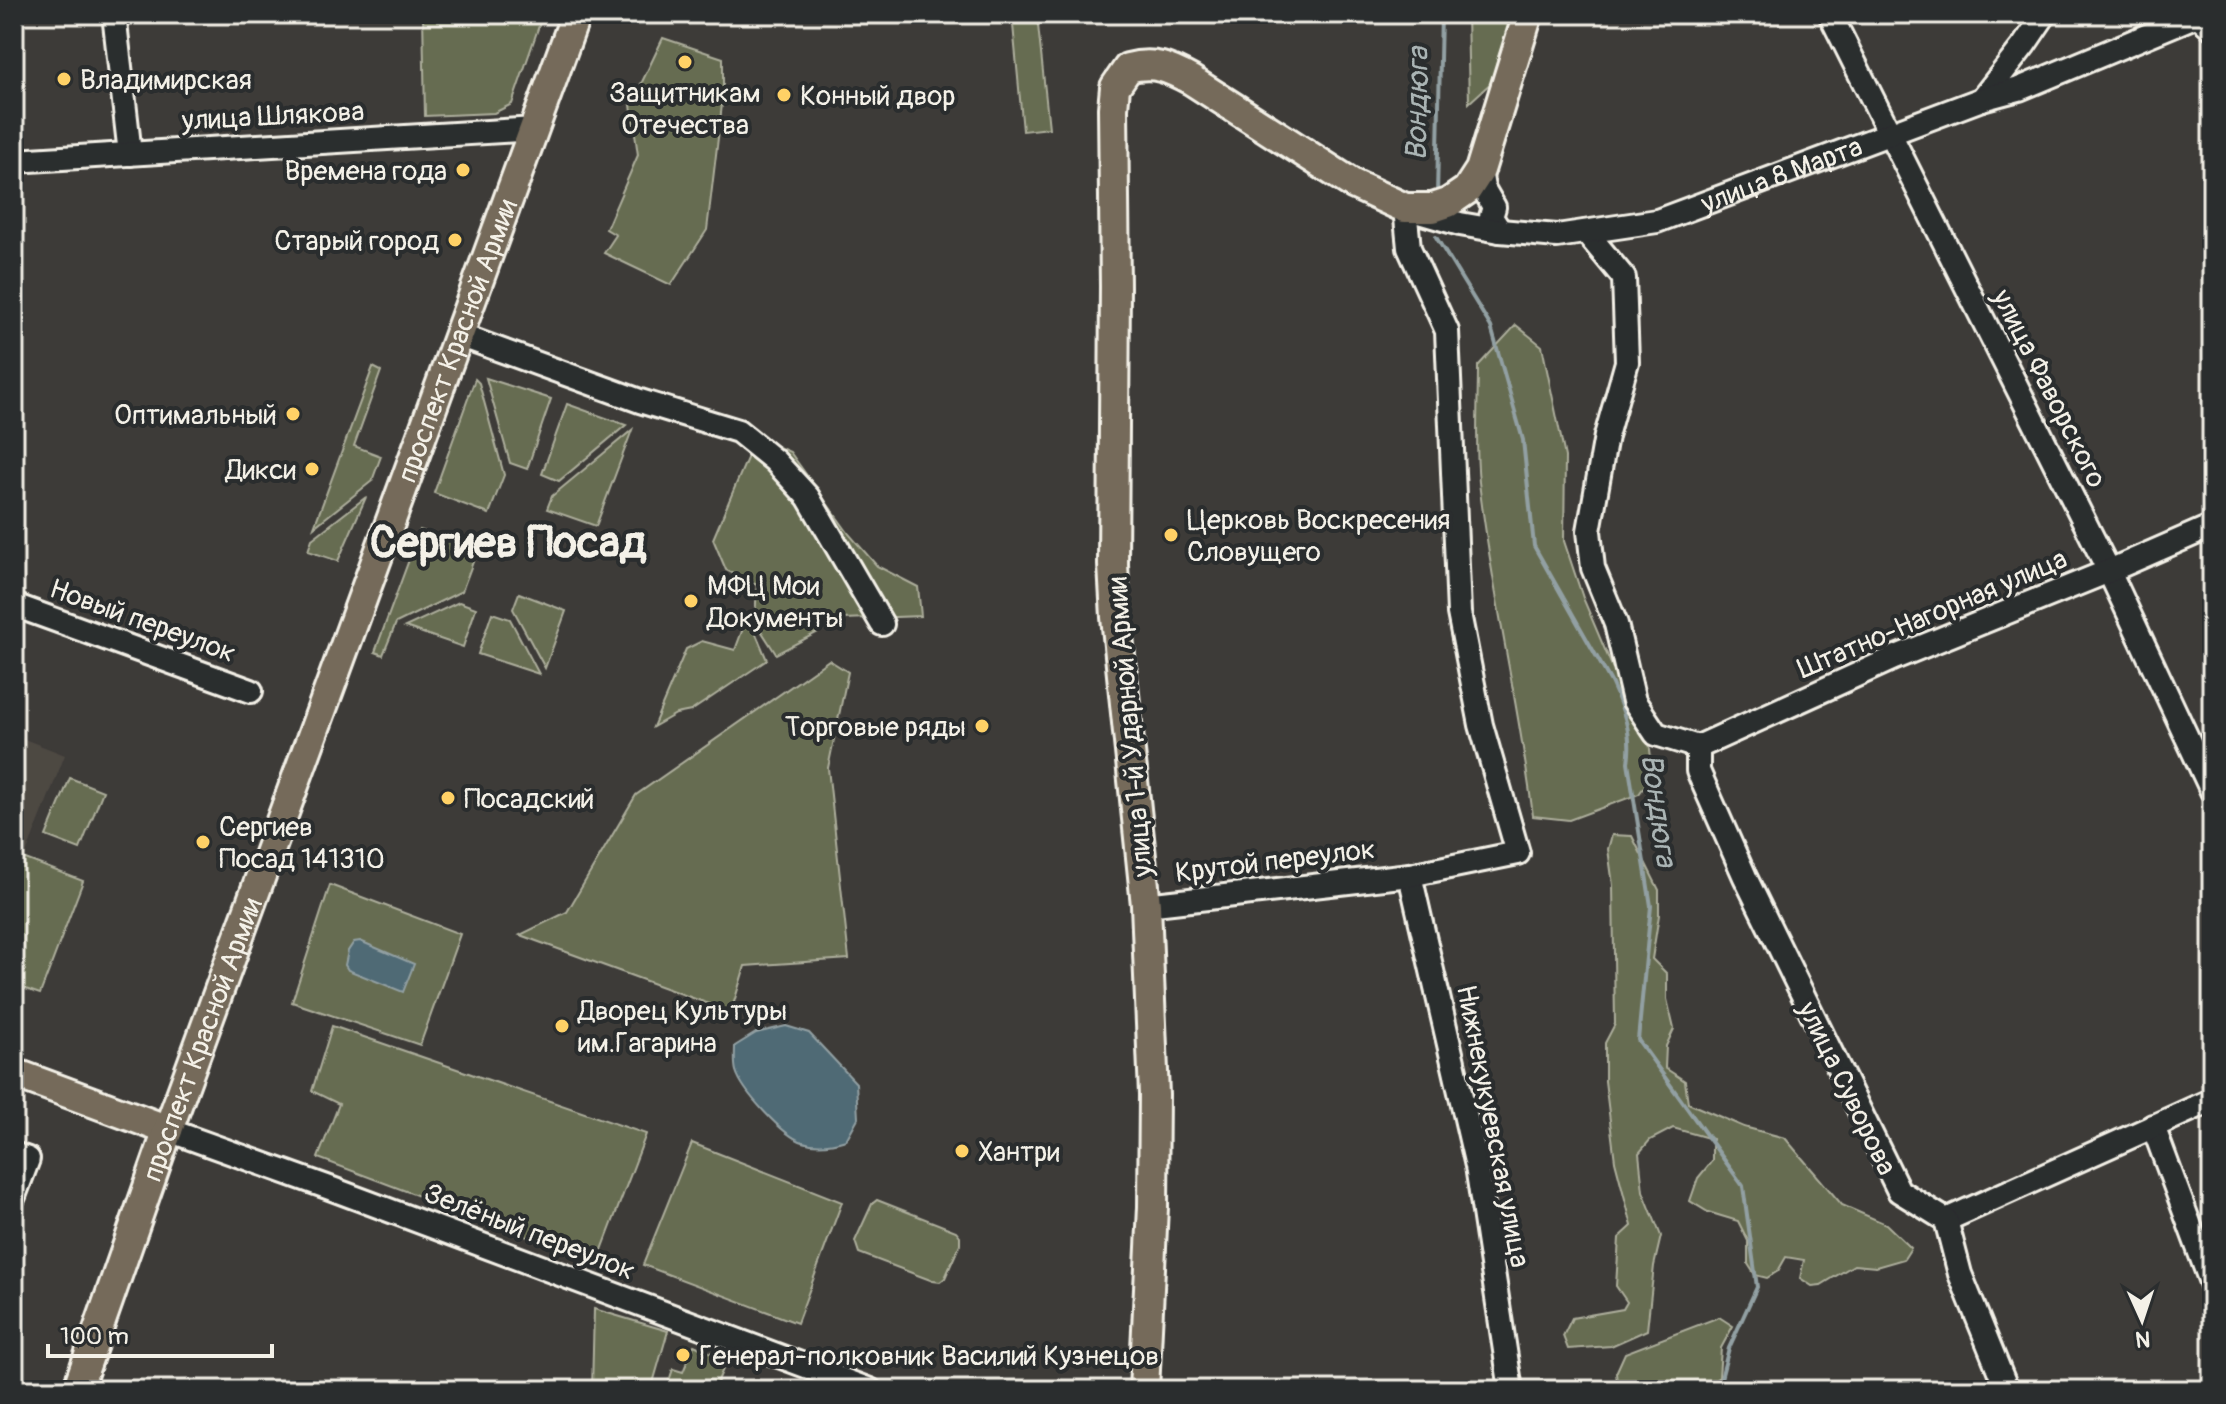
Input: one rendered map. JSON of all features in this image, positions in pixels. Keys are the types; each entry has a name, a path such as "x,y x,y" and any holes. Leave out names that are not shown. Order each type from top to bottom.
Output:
{"main road":[{"name":"проспект Красной Армии","path":"77,1390 168,1130 576,14"},
{"path":"1405,208 1433,208 1448,203 1467,190 1480,170 1528,14"},
{"name":"улица 8 Марта","path":"1128,68 1141,64 1165,66 1353,184 1405,208"},
{"name":"улица 1-й Ударной Армии","path":"1128,68 1115,87 1113,108 1113,565 1146,905 1154,1109 1153,1207 1144,1390"},
{"path":"14,1073 168,1130"}],"street":[{"path":"114,14 130,154"},
{"name":"улица Фаворского","path":"1830,14 2109,571 2212,791"},
{"path":"1982,99 2045,14"},
{"name":"улица 8 Марта","path":"1405,208 1460,224 1557,236 1657,221 1982,99 2019,89 2205,22"},
{"name":"улица Шлякова","path":"14,161 535,129"},
{"path":"1480,170 1483,188 1494,207 1491,217 1500,231"},
{"name":"Крутой переулок","path":"1146,905 1410,875 1518,853 1481,725 1459,613 1447,331 1409,248 1405,208"},
{"path":"1586,232 1624,278 1627,362 1606,436 1589,531 1593,568 1616,624 1634,701 1656,734 1698,747"},
{"path":"459,335 640,401 738,431 775,461 808,497 882,624"},
{"name":"Штатно-Нагорная улица","path":"1698,747 1894,658 2212,526"},
{"name":"Новый переулок","path":"14,605 251,691"},
{"name":"улица Суворова","path":"1698,747 1698,771 1745,877 1899,1191 1946,1220"},
{"name":"Нижнекукуевская улица","path":"1410,875 1477,1166 1511,1390"},
{"path":"2007,1390 1960,1274 1946,1220 2212,1100"},
{"path":"2153,1126 2212,1285"},
{"name":"Зелёный переулок","path":"168,1130 870,1390"},
{"path":"14,1154 28,1159 14,1196"}],"shaded area":[{"path":"14,735 65,755 14,885"}],"green space":[{"path":"423,14 543,14 512,104 494,113 425,116"},
{"path":"1012,14 1037,16 1049,128 1023,131"},
{"path":"1467,14 1518,14 1493,81 1469,103"},
{"path":"663,38 723,58 723,96 707,230 671,285 604,253 616,235 606,229 638,155 631,105"},
{"path":"1516,325 1542,346 1565,457 1564,541 1583,598 1628,704 1649,741 1653,774 1639,794 1569,820 1533,816 1479,482 1478,366"},
{"path":"373,367 381,371 354,446 381,456 372,481 314,527"},
{"path":"486,378 551,399 527,469 510,463"},
{"path":"475,379 479,383 504,475 489,514 434,493"},
{"path":"567,404 626,425 559,481 542,474"},
{"path":"632,430 596,526 547,509 552,496"},
{"path":"756,437 790,452 849,534 877,566 918,587 921,616 843,619 776,654 755,621 757,585 726,570 713,539"},
{"path":"366,497 338,561 308,551 312,539"},
{"path":"420,530 477,551 462,591 396,623 383,655 375,652"},
{"path":"519,593 566,611 545,668 513,609"},
{"path":"459,602 476,608 463,647 405,627"},
{"path":"492,613 510,619 539,674 478,654"},
{"path":"748,615 767,660 691,711 676,714 653,727 686,649 702,641 735,650"},
{"path":"829,660 848,672 828,768 849,959 745,966 731,1012 520,935 567,912 636,795"},
{"path":"70,778 103,791 80,849 46,836"},
{"path":"1612,835 1632,836 1659,890 1659,915 1652,959 1667,974 1667,999 1674,1029 1666,1046 1665,1068 1685,1081 1688,1103 1744,1127 1785,1138 1842,1205 1886,1224 1911,1248 1904,1259 1876,1267 1854,1265 1821,1285 1812,1286 1800,1278 1804,1260 1786,1257 1778,1271 1767,1278 1755,1275 1748,1264 1748,1241 1738,1221 1708,1212 1690,1201 1698,1178 1712,1161 1712,1139 1673,1128 1650,1140 1639,1153 1643,1191 1661,1236 1654,1266 1647,1330 1611,1346 1568,1349 1563,1336 1572,1318 1623,1309 1627,1302 1616,1286 1619,1238 1632,1226 1615,1161 1605,1081 1605,1043 1615,1024 1613,885 1608,849"},
{"path":"14,857 83,881 40,994 14,985"},
{"path":"330,885 460,934 420,1045 292,1002"},
{"path":"332,1026 646,1134 597,1263 318,1158 339,1104 312,1091"},
{"path":"692,1143 842,1202 797,1323 643,1265"},
{"path":"877,1200 956,1231 960,1244 945,1278 940,1282 933,1281 859,1253 855,1241 872,1204"},
{"path":"594,1309 668,1331 651,1390 592,1390"},
{"path":"1719,1317 1733,1326 1721,1348 1719,1377 1707,1390 1618,1390 1616,1373 1625,1353"},
{"path":"694,1345 727,1360 714,1390 666,1390 673,1369 683,1372"}],"water":[{"path":"360,941 414,964 403,992 348,970 345,965 348,951 354,942"},
{"path":"786,1026 809,1033 856,1083 858,1118 846,1140 819,1145 795,1138 764,1112 740,1080 735,1068 735,1046 756,1033"}],"waterway":[{"name":"Вондюга","path":"1437,195 1441,14"},
{"name":"Вондюга","path":"1436,237 1491,327 1523,440 1534,546 1611,682 1626,721 1628,762 1651,906 1638,1040 1743,1186 1757,1287 1729,1348 1718,1390"}],"place":[{"name":"Защитникам Отечества","path":"685,62"},
{"name":"Владимирская","path":"64,79"},
{"name":"Конный двор","path":"784,95"},
{"name":"Времена года","path":"463,170"},
{"name":"Старый город","path":"455,240"},
{"name":"Оптимальный","path":"293,414"},
{"name":"Дикси","path":"312,469"},
{"name":"Церковь Воскресения Словущего","path":"1171,535"},
{"name":"МФЦ Мои Документы","path":"691,601"},
{"name":"Торговые ряды","path":"982,726"},
{"name":"Посадский","path":"448,798"},
{"name":"Сергиев Посад 141310","path":"203,842"},
{"name":"Дворец Культуры им.Гагарина","path":"562,1026"},
{"name":"Хантри","path":"962,1151"},
{"name":"Генерал-полковник Василий Кузнецов","path":"683,1355"}],"district":[{"name":"Сергиев Посад","path":"508,542"}]}
